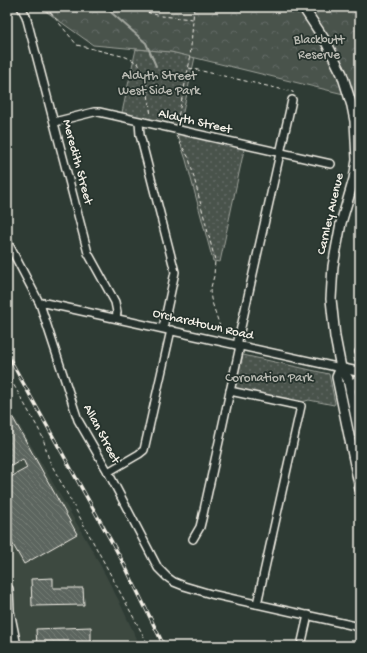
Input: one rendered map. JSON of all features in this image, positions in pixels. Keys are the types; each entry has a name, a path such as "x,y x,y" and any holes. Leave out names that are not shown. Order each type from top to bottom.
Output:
{"main road":[{"name":"Carnley Avenue","path":"302,7 326,42 342,74 355,121 357,160 355,173 341,223 333,266 331,299 335,337 341,368 348,379 360,437"},
{"name":"Carnley Avenue","path":"341,368 337,377 360,488"}],"street":[{"name":"Meredith Street","path":"21,7 26,16 88,253 116,302 116,318"},
{"path":"193,539 200,528 292,100"},
{"name":"Aldyth Street","path":"54,122 96,112 331,164"},
{"path":"139,122 140,135 174,272 163,328"},
{"name":"Allan Street","path":"7,241 40,304 76,416 108,472 158,568 170,580 184,586 257,604"},
{"name":"Orchardtown Road","path":"40,304 45,303 116,318 360,372"},
{"path":"108,472 144,450 171,330"},
{"path":"350,391 355,382 360,378"},
{"path":"230,391 302,406 257,604 360,626"},
{"path":"9,589 10,611 17,646"},
{"path":"301,646 308,615"}],"path":[{"path":"46,7 77,45 126,57 138,63 146,79 152,124"},
{"path":"143,7 146,12 161,16 193,19"},
{"path":"194,7 188,68 176,135 188,158 215,260 214,276 210,291 211,299 222,333"},
{"path":"188,68 293,92 292,100"},
{"path":"7,373 43,438 49,460 149,646"},
{"path":"7,634 9,646"}],"shaded area":[{"path":"7,404 95,555 140,646 7,646"}],"green space":[{"name":"Blackbutt Reserve","path":"40,7 360,7 360,98 171,52 93,45"},
{"name":"Aldyth Street West Side Park","path":"136,49 171,52 195,57 179,130 245,145 220,262 213,261 186,160 176,130 121,117"},
{"name":"Coronation Park","path":"243,355 329,374 335,403 334,405 309,400 302,402 235,388"}],"building":[{"path":"7,407 77,534 24,564 7,534 7,479 27,468 23,459 13,465 7,464"},
{"path":"53,578 53,588 83,588 84,605 32,606 31,579"},
{"path":"91,627 91,646 37,646 36,629"}],"waterway":[{"path":"105,7 146,43 156,66"}],"railway":[{"path":"7,354 124,564 164,646"}]}
